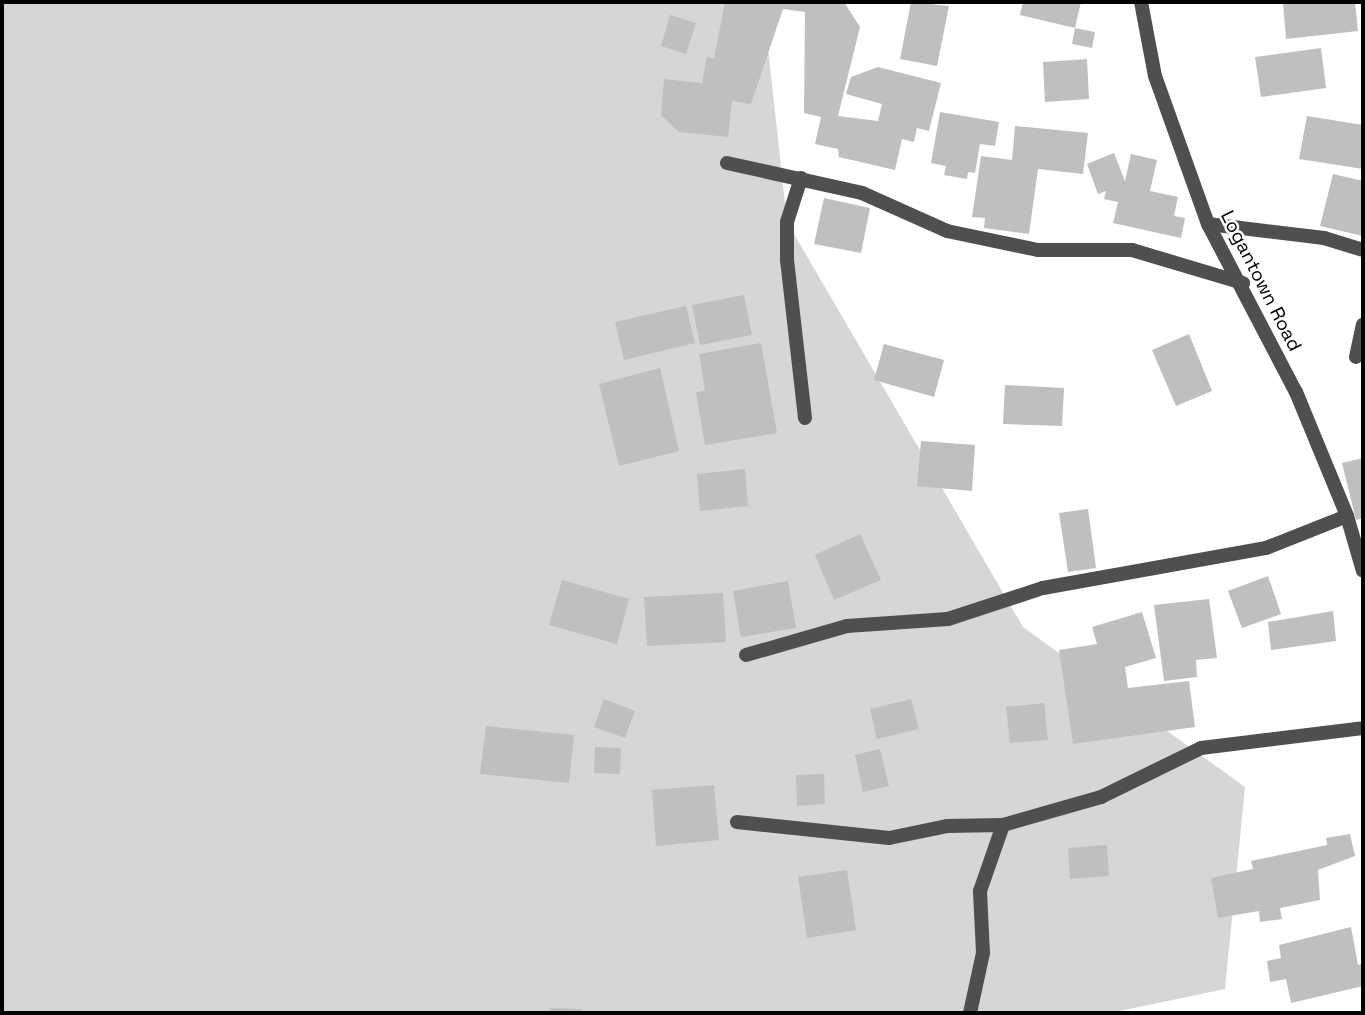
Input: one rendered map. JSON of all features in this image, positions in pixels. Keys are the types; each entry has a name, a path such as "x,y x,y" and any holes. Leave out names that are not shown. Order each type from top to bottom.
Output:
{"street":[{"name":"Logantown Road","path":"1141,2 1156,76 1208,224 1243,283 1347,516 1360,548 1363,571"},
{"path":"727,163 862,193 947,231 1038,250 1132,250 1243,283"},
{"path":"801,178 787,222 787,260 805,418"},
{"path":"1208,224 1324,238 1363,250"},
{"path":"1356,357 1363,325"},
{"path":"746,655 847,626 948,619 1043,588 1266,548 1347,516"},
{"path":"737,822 889,838 947,826 1003,825 1101,797 1201,748 1363,728"},
{"path":"970,1013 983,953 980,891 1003,825"}],"shaded area":[{"path":"2,2 763,2 787,222 1023,627 1245,787 1225,989 1110,1013 2,1013"}],"building":[{"path":"725,2 844,2 860,27 838,116 878,121 882,104 846,94 851,77 878,67 941,83 929,131 917,128 914,142 902,139 895,170 839,157 838,149 815,144 821,117 804,113 805,12 783,9 751,104 732,101 728,137 679,132 661,115 664,79 702,83 707,57 714,59"},
{"path":"911,2 949,6 937,66 900,59"},
{"path":"1023,2 1081,2 1075,28 1020,15"},
{"path":"1283,2 1355,2 1358,31 1286,39"},
{"path":"670,15 696,23 686,54 661,46"},
{"path":"1075,28 1095,32 1092,48 1072,44"},
{"path":"1321,48 1326,88 1261,97 1255,57"},
{"path":"1087,59 1089,99 1045,102 1043,62"},
{"path":"940,112 999,122 995,146 980,144 975,173 968,172 967,179 944,175 946,166 931,163"},
{"path":"1307,116 1363,125 1363,169 1299,159"},
{"path":"1015,126 1088,133 1083,174 1038,169 1029,234 984,228 985,218 972,217 981,156 1012,160"},
{"path":"1114,153 1125,181 1131,154 1157,160 1150,191 1178,197 1174,216 1185,218 1181,238 1113,223 1118,202 1104,199 1106,191 1098,194 1087,164"},
{"path":"1333,174 1363,181 1363,236 1320,226"},
{"path":"824,198 870,208 861,253 814,244"},
{"path":"744,295 752,335 700,345 692,305"},
{"path":"686,306 695,343 624,360 615,322"},
{"path":"1189,334 1212,391 1176,406 1152,350"},
{"path":"761,343 777,433 705,445 696,392 705,391 699,354"},
{"path":"884,344 944,360 934,397 874,380"},
{"path":"660,368 679,451 619,466 599,384"},
{"path":"1005,385 1064,388 1062,426 1003,424"},
{"path":"921,441 975,445 972,491 917,486"},
{"path":"1363,458 1363,518 1356,520 1342,463"},
{"path":"745,469 748,506 700,511 697,474"},
{"path":"1088,509 1096,568 1068,572 1059,513"},
{"path":"860,534 881,580 834,600 815,555"},
{"path":"1268,576 1281,614 1242,628 1228,591"},
{"path":"562,580 629,599 617,644 549,625"},
{"path":"788,581 796,628 741,637 733,591"},
{"path":"723,593 726,642 647,646 644,597"},
{"path":"1209,599 1217,658 1196,660 1197,677 1164,681 1154,605"},
{"path":"1333,611 1336,641 1271,650 1268,622"},
{"path":"1142,612 1156,658 1125,667 1128,688 1189,681 1195,727 1073,744 1059,650 1097,644 1092,627"},
{"path":"604,699 635,711 625,738 594,727"},
{"path":"911,699 919,729 877,739 870,709"},
{"path":"1044,703 1048,740 1010,743 1006,707"},
{"path":"486,726 574,735 569,783 480,774"},
{"path":"595,747 621,748 620,774 594,773"},
{"path":"880,749 889,786 863,792 855,755"},
{"path":"824,774 825,804 797,806 796,775"},
{"path":"714,785 719,840 656,846 652,790"},
{"path":"1350,834 1355,856 1318,870 1320,900 1280,908 1282,919 1260,922 1259,911 1218,918 1211,878 1253,869 1251,861 1327,845 1326,838"},
{"path":"1107,845 1109,876 1070,879 1068,848"},
{"path":"847,870 856,930 807,938 798,877"},
{"path":"1351,927 1358,965 1363,964 1363,986 1291,1003 1286,979 1270,982 1267,961 1281,958 1279,945"},
{"path":"550,1008 582,1009 582,1013 548,1013"}]}
